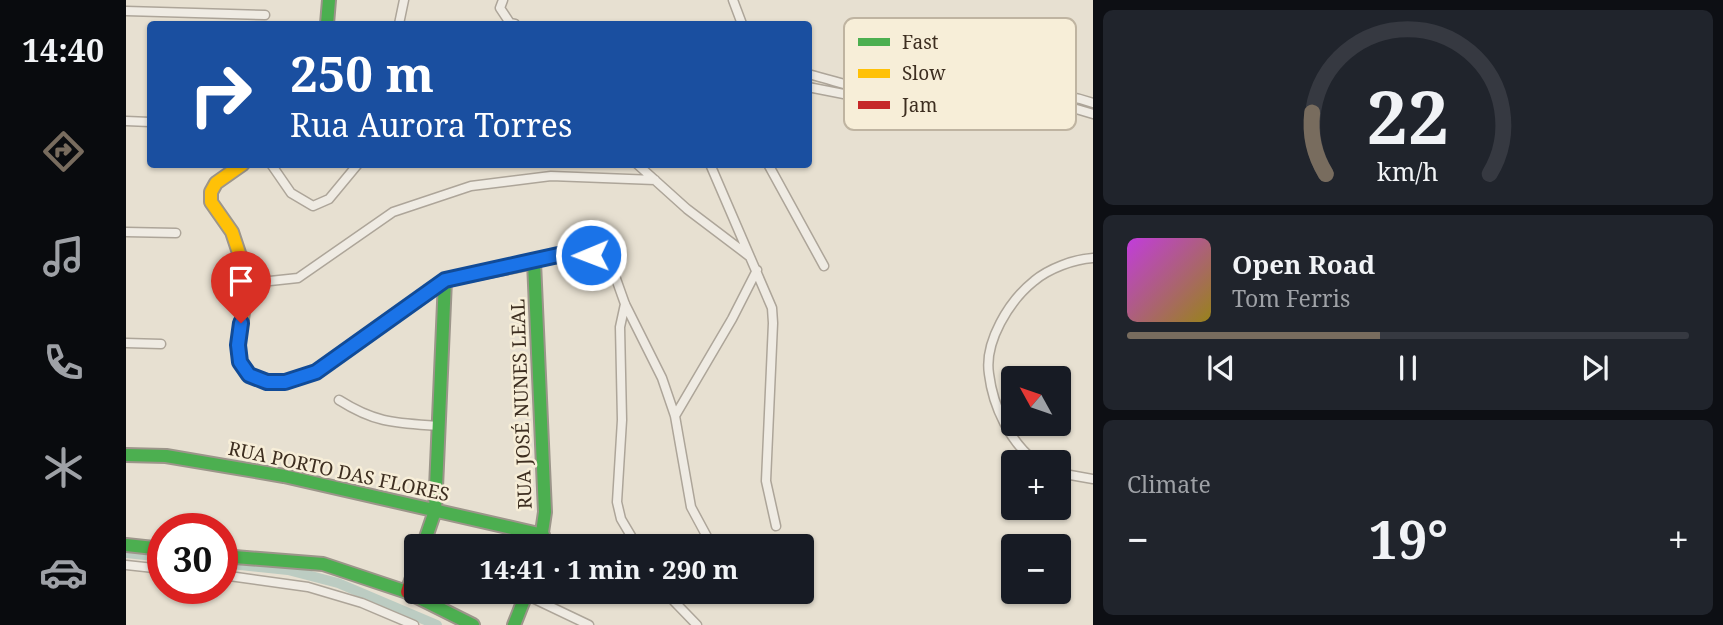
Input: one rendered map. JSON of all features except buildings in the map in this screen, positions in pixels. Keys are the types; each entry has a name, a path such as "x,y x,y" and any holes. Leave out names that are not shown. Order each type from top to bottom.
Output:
{"street":[{"path":"327,21 329,0"},
{"path":"400,21 404,0"},
{"path":"503,0 500,8 509,21"},
{"path":"733,0 741,21"},
{"path":"126,11 265,15"},
{"path":"812,75 844,82"},
{"path":"812,89 844,95"},
{"path":"1076,109 1093,114"},
{"path":"126,121 147,122"},
{"path":"237,168 216,183 211,192 211,202 232,232 247,280 238,345 240,362 249,375 267,382 285,382 316,372 445,280 572,252 591,255 604,262 614,273 625,303 662,378 675,416 691,507 706,534"},
{"path":"274,168 291,193 313,206 329,199 355,168"},
{"path":"641,168 687,209 751,258"},
{"path":"712,168 772,308 766,481 776,526"},
{"path":"770,168 824,266"},
{"path":"247,280 298,278 393,212 471,186 551,176 655,180"},
{"path":"126,232 176,233"},
{"path":"1022,450 996,404 988,373 990,349 998,329 1019,296 1034,280 1048,272 1093,258"},
{"name":"RUA JOSÉ NUNES LEAL","path":"534,260 545,512 543,534"},
{"path":"675,416 732,319 757,270"},
{"path":"427,534 435,511 445,280"},
{"path":"625,303 620,327 622,420 617,502 621,519 630,534"},
{"path":"126,343 161,344"},
{"path":"340,400 360,414 377,420 440,426"},
{"name":"RUA PORTO DAS FLORES","path":"126,455 166,456 284,476 520,534"},
{"path":"1071,476 1093,479"},
{"path":"126,545 147,547"},
{"path":"238,557 323,564 404,591"},
{"path":"126,565 147,567"},
{"path":"238,577 320,590 362,603 414,625"},
{"path":"431,604 473,625"},
{"path":"514,625 522,604"},
{"path":"548,604 589,625"},
{"path":"677,604 697,625"}],"waterway":[{"path":"126,553 147,555"},
{"path":"238,565 288,570 338,583 437,625"}],"traffic: fast":[{"path":"327,21 329,0"},
{"path":"534,262 545,512 542,534"},
{"path":"427,534 435,511 445,280"},
{"path":"126,455 166,456 284,476 539,534"},
{"path":"126,545 147,547"},
{"path":"238,557 323,564 407,592 473,625"},
{"path":"514,625 522,604"}],"traffic: slow":[{"path":"237,168 216,183 211,192 211,202 232,232 248,280 238,345 240,362 249,375 267,382 285,382 316,372 445,280 534,262"}],"route":[{"path":"241,323 238,345 240,362 249,375 267,382 285,382 316,372 445,280 572,252 591,255"}]}
